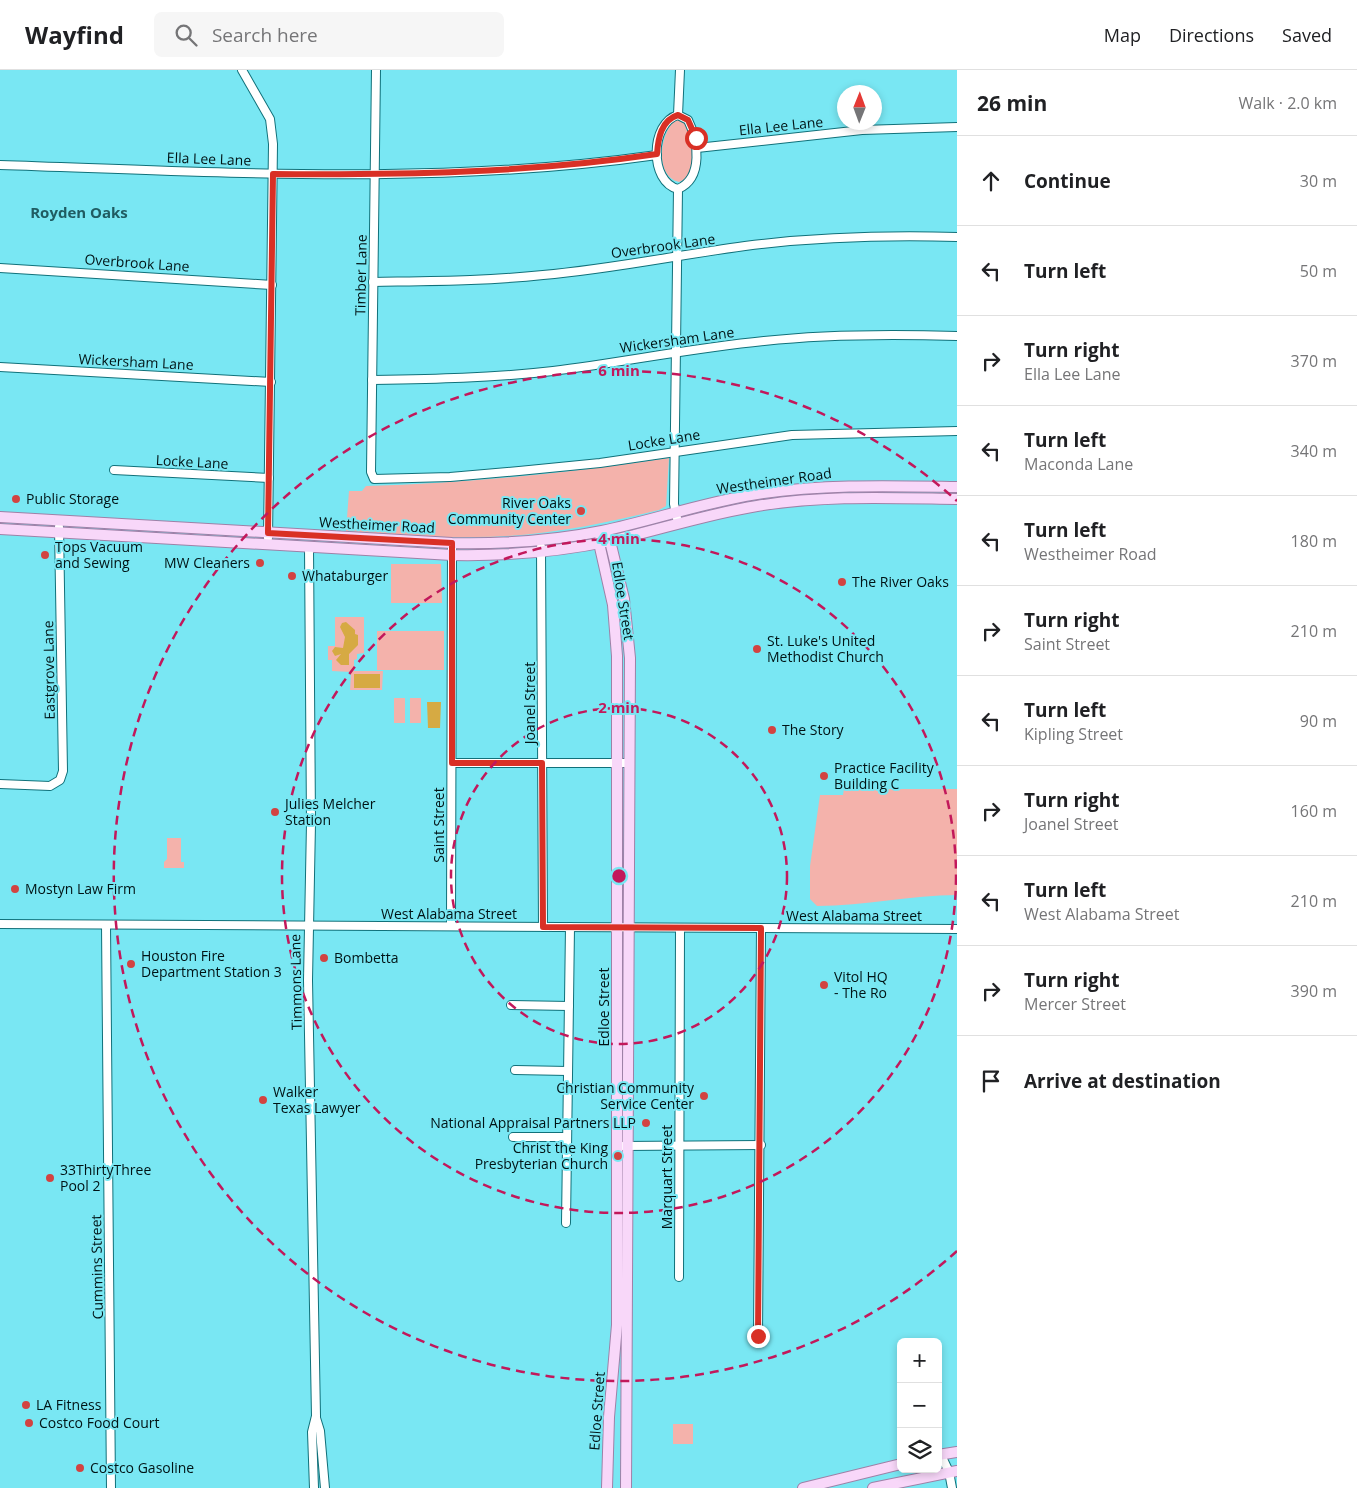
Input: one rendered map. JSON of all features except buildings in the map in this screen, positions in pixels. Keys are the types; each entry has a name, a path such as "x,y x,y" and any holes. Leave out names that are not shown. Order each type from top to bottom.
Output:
{"main road":[{"name":"Westheimer Road","path":"0,517 452,543 501,543 540,540 603,530 728,500 793,490 850,486 957,487"},
{"path":"793,490 794,501"},
{"name":"Westheimer Road","path":"0,529 452,555 502,555 610,541 730,511 794,501 851,498 957,499"},
{"name":"Edloe Street","path":"603,530 610,541 624,599 630,658 629,1034 623,1146"},
{"name":"Edloe Street","path":"603,530 599,543 613,605 618,683 618,1034 623,1146 622,1326 627,1406 626,1488"},
{"path":"309,547 331,536"},
{"path":"377,551 379,539"},
{"path":"618,683 630,683"},
{"path":"618,830 631,830"},
{"path":"618,1034 629,1034"},
{"name":"Edloe Street","path":"607,1488 610,1406 622,1326"},
{"path":"610,1406 627,1406"},
{"path":"942,1454 957,1452"},
{"path":"803,1488 831,1485 897,1465"},
{"path":"873,1488 953,1471"}],"street":[{"path":"242,70 270,119 273,174 268,544"},
{"name":"Timber Lane","path":"374,479 371,472 376,70"},
{"path":"678,115 680,70"},
{"path":"678,115 688,120 697,148 693,174 684,187 678,189 668,184 663,177 657,154 666,121 678,115"},
{"name":"Ella Lee Lane","path":"697,148 862,130 957,127"},
{"name":"Ella Lee Lane","path":"0,165 273,174 376,175 541,169 657,154"},
{"path":"678,189 679,256 675,450 675,512 678,524"},
{"name":"Overbrook Lane","path":"373,282 454,281 543,275 747,246 833,238 957,237"},
{"name":"Overbrook Lane","path":"0,268 272,285"},
{"name":"Wickersham Lane","path":"372,380 449,379 552,371 676,352 804,337 957,336"},
{"name":"Wickersham Lane","path":"0,367 271,382"},
{"name":"Locke Lane","path":"374,479 450,477 519,472 600,463 675,450 792,435 957,431"},
{"name":"Locke Lane","path":"114,470 269,478"},
{"name":"Eastgrove Lane","path":"0,784 50,786 60,780 63,771 60,521"},
{"name":"Joanel Street","path":"540,540 542,551 543,927"},
{"name":"Saint Street","path":"451,926 452,543"},
{"name":"Timmons Lane","path":"309,547 311,823 308,926 316,1416 320,1431 325,1488"},
{"path":"452,763 630,763"},
{"name":"West Alabama Street","path":"0,924 957,929"},
{"name":"Cummins Street","path":"106,925 111,1488"},
{"path":"566,1223 570,927"},
{"name":"Marquart Street","path":"678,1277 680,928"},
{"path":"758,1336 761,1145 761,928"},
{"path":"511,1005 569,1006"},
{"path":"515,1070 568,1071"},
{"path":"513,1137 568,1137"},
{"path":"623,1146 761,1145"},
{"name":"Timmons Lane","path":"314,1488 312,1432 316,1416"},
{"path":"942,1458 953,1471 952,1488"},
{"path":"314,1471 324,1470"}],"shaded area":[{"path":"677,118 686,122 691,137 693,155 691,172 679,182 671,178 665,171 662,163 663,142 666,133"},
{"path":"669,458 666,506 659,510 591,525 522,535 459,537 346,531 349,491 362,491 366,486 518,476"},
{"path":"391,564 441,564 442,603 391,603"},
{"path":"335,617 364,617 364,653 357,654 357,659 354,660 354,671 383,671 382,690 350,690 351,672 332,671 332,660 328,660 328,646 335,646"},
{"path":"346,622 355,630 355,634 358,635 358,645 349,654 349,665 341,665 336,660 341,654 335,656 332,651 335,647 343,648 345,637 340,627 342,623"},
{"path":"377,631 444,631 444,670 377,670"},
{"path":"354,674 380,674 380,688 354,688"},
{"path":"394,698 405,698 405,723 394,723"},
{"path":"410,698 421,698 421,723 410,723"},
{"path":"427,702 441,702 440,728 428,728"},
{"path":"844,789 957,789 957,895 817,906 810,899 810,866 820,795 843,795"},
{"path":"167,838 181,838 181,862 184,862 184,868 164,868 164,862 167,859"},
{"path":"673,1424 693,1424 693,1444 673,1444"}],"place":[{"name":"Public Storage","path":"16,499"},
{"name":"River Oaks Community Center","path":"581,511"},
{"name":"Tops Vacuum and Sewing","path":"45,555"},
{"name":"MW Cleaners","path":"260,563"},
{"name":"Whataburger","path":"292,576"},
{"name":"The River Oaks","path":"842,582"},
{"name":"St. Luke's United Methodist Church","path":"757,649"},
{"name":"The Story","path":"772,730"},
{"name":"Practice Facility Building C","path":"824,776"},
{"name":"Julies Melcher Station","path":"275,812"},
{"name":"Mostyn Law Firm","path":"15,889"},
{"name":"Bombetta","path":"324,958"},
{"name":"Houston Fire Department Station 3","path":"131,964"},
{"name":"Vitol HQ - The Ro","path":"824,985"},
{"name":"Christian Community Service Center","path":"704,1096"},
{"name":"Walker Texas Lawyer","path":"263,1100"},
{"name":"National Appraisal Partners LLP","path":"646,1123"},
{"name":"Christ the King Presbyterian Church","path":"618,1156"},
{"name":"33ThirtyThree Pool 2","path":"50,1178"},
{"name":"LA Fitness","path":"26,1405"},
{"name":"Costco Food Court","path":"29,1423"},
{"name":"Costco Gasoline","path":"80,1468"}],"district":[{"name":"Royden Oaks","path":"79,213"}],"route":[{"path":"696,138 688,120 678,115 666,121 657,143 657,154 611,161 541,169 444,174 273,174 268,533 452,543 452,763 542,763 543,927 761,928 761,1145 758,1336"}]}
